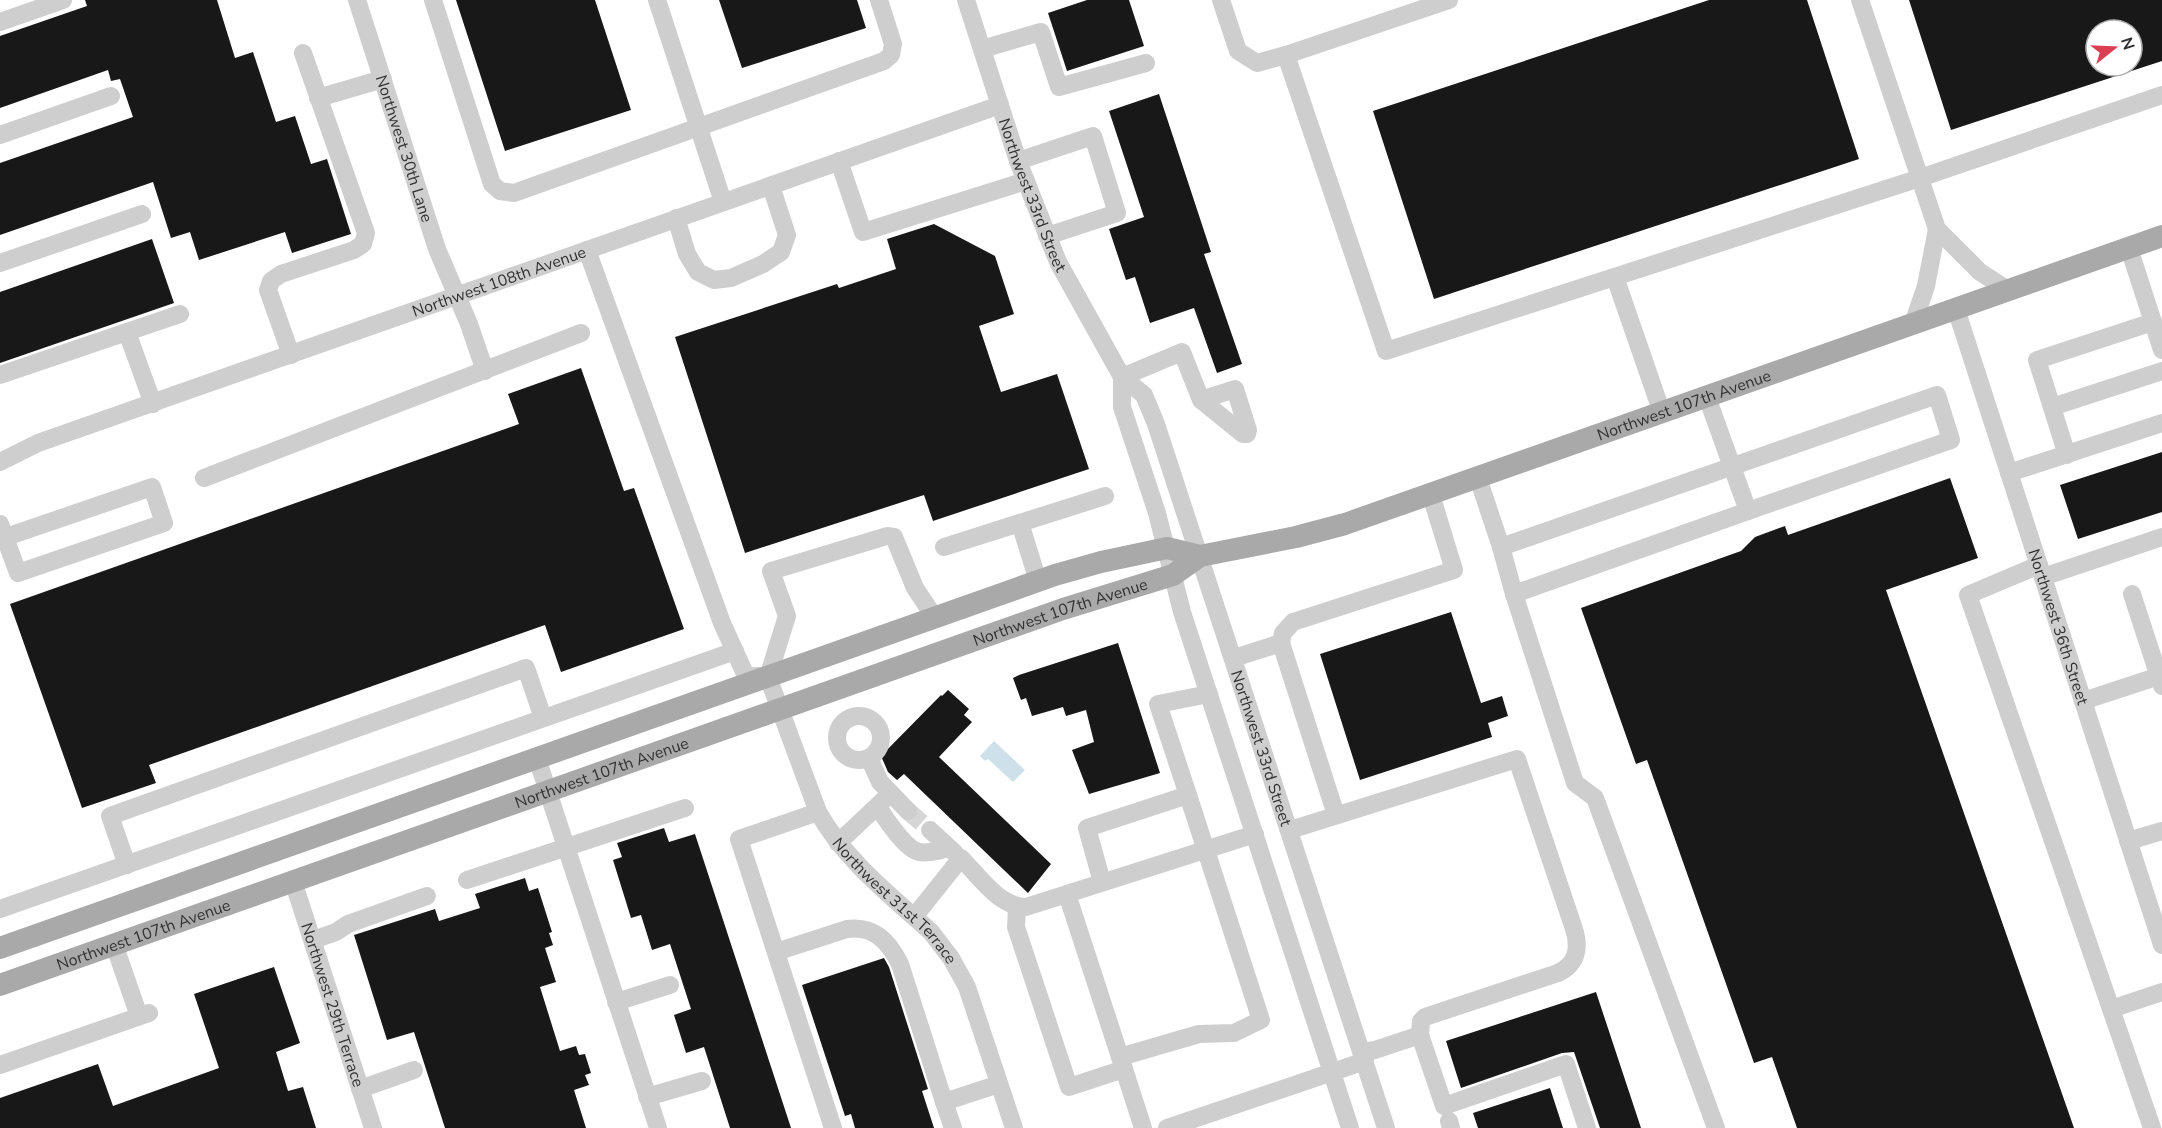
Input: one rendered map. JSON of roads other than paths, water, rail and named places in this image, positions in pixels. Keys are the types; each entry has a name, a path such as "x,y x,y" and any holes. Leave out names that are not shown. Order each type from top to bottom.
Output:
{"main road":[{"name":"Northwest 107th Avenue","path":"0,985 1063,609 1173,575 1200,556 1328,529 1431,495 2162,236"},
{"name":"Northwest 107th Avenue","path":"0,948 1038,581 1086,566 1167,548 1200,556"},
{"path":"282,848 293,881"}],"street":[{"path":"0,22 63,0"},
{"name":"Northwest 30th Lane","path":"357,0 437,249 458,297 485,371"},
{"path":"432,0 492,184 500,191 514,193 884,62 891,55 893,44 879,0"},
{"path":"657,0 723,202"},
{"name":"Northwest 33rd Street","path":"966,0 1018,161 1065,276 1122,377 1144,395 1148,402 1234,658 1386,1128"},
{"path":"1221,0 1238,51 1257,63 1449,0"},
{"path":"1860,0 1937,228 1980,272 2008,290"},
{"path":"982,49 1041,32 1059,87 1146,63"},
{"path":"291,355 268,290 271,281 281,274 354,250 363,244 366,233 303,53"},
{"path":"1286,55 1386,351 1920,178 2162,95"},
{"path":"318,98 383,79"},
{"path":"0,135 111,96"},
{"name":"Northwest 108th Avenue","path":"0,462 38,444 1000,105"},
{"path":"1018,161 1093,136 1117,213 1047,236"},
{"path":"840,161 863,232 1026,182"},
{"path":"676,218 687,254 698,272 714,280 731,278 763,264 781,252 787,235 771,186"},
{"path":"0,263 142,214"},
{"path":"1912,324 1926,286 1937,228"},
{"path":"2129,248 2162,350"},
{"path":"587,249 718,612 746,676 768,676 787,616 771,571 887,536 894,537 915,588 935,618"},
{"path":"1615,277 1662,412"},
{"name":"Northwest 36th Street","path":"1956,309 2128,841 2156,904 2162,945"},
{"path":"0,375 180,314"},
{"path":"2067,455 2037,360 2153,322"},
{"path":"127,332 153,404"},
{"path":"204,478 581,333"},
{"path":"1122,377 1182,352 1201,400"},
{"path":"2052,407 2162,371"},
{"name":"Northwest 33rd Street","path":"1122,377 1122,407 1167,548 1182,612 1350,1128"},
{"path":"1501,547 1937,395 1952,440 1514,594"},
{"path":"1707,397 1748,511"},
{"path":"2009,473 2162,423"},
{"path":"1478,478 1575,783 1595,798 1716,1128"},
{"path":"152,487 164,523 18,573 3,531 152,487"},
{"path":"1336,815 1281,643 1282,633 1293,622 1454,570 1431,495"},
{"path":"944,547 1105,496"},
{"path":"1020,523 1038,581"},
{"path":"2152,1128 1968,595 2041,571 2162,537"},
{"path":"2083,701 2161,679 2132,594"},
{"path":"1234,658 1281,643"},
{"path":"0,909 735,651"},
{"path":"126,865 110,816 526,668 543,718"},
{"name":"Northwest 31st Terrace","path":"768,676 818,812 838,843 942,944 961,975 1014,1128"},
{"path":"1017,907 1016,927 1068,1087 1122,1063 1199,1034 1234,1033 1261,1020 1158,704 1209,694"},
{"path":"537,758 658,1128"},
{"path":"869,759 880,782 892,828 916,851 955,853"},
{"path":"1290,830 1517,759 1574,929 1577,952 1570,965 1558,973 1425,1017 1421,1021 1420,1035 1444,1106 1566,1064 1587,1128"},
{"path":"1102,882 1087,828 1188,795"},
{"path":"884,801 908,811"},
{"path":"838,843 884,801"},
{"path":"466,880 685,808"},
{"path":"818,812 739,839 833,1128"},
{"path":"930,830 1002,899 1017,907 1026,907 1255,834"},
{"path":"2128,841 2162,831"},
{"path":"914,917 955,853"},
{"name":"Northwest 29th Terrace","path":"293,881 373,1128"},
{"path":"1067,894 1143,1128"},
{"path":"312,940 336,932 348,924 427,896"},
{"path":"776,952 848,928 858,927 869,930 883,939 900,964 953,1128"},
{"path":"0,1065 144,1014 114,944"},
{"path":"616,1002 670,985"},
{"path":"2111,1009 2162,992"},
{"path":"1171,1127 1204,1122 1332,1072 1375,1050 1420,1035"},
{"path":"360,1089 414,1070"},
{"path":"648,1097 702,1081"},
{"path":"944,1102 999,1084"}],"water":[{"path":"994,741 1025,770 1013,782 988,759 985,761 980,756"}],"tunnel":[{"path":"908,811 930,830"}]}
